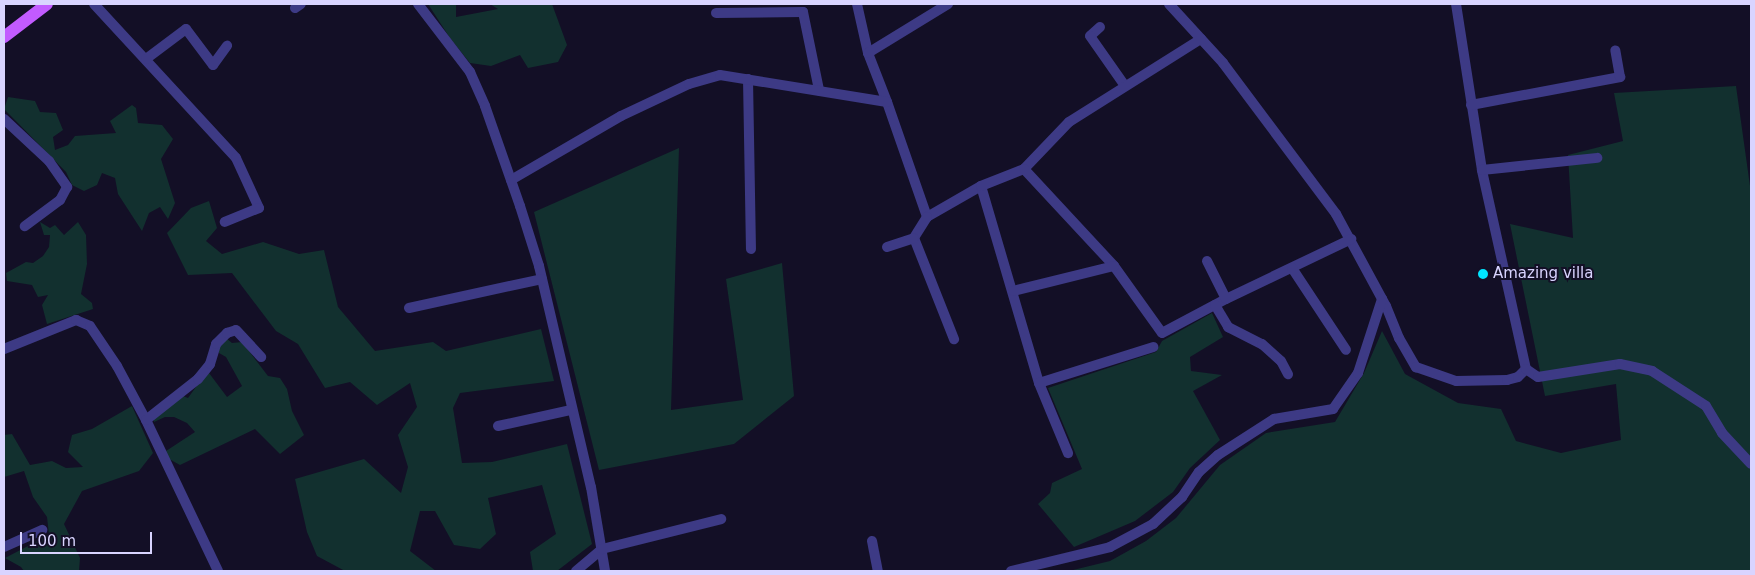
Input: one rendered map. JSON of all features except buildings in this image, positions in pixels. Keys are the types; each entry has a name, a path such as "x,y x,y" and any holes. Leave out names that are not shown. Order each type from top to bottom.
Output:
{"main road":[{"path":"4,37 47,4"}],"street":[{"path":"94,4 146,58 236,158 259,208 225,222"},
{"path":"418,4 470,72 485,106 511,180 542,279 592,487 605,571"},
{"path":"856,4 868,53 927,217"},
{"path":"868,53 948,4"},
{"path":"1169,4 1229,71 1336,214 1382,299 1398,338 1416,367 1456,381 1507,380 1518,376 1526,369"},
{"path":"1456,4 1482,170 1526,369 1538,377 1620,364 1652,372 1706,406 1722,433 1751,464"},
{"path":"716,12 803,12 819,90"},
{"path":"1100,27 1090,36 1125,86"},
{"path":"146,58 186,29 212,65 228,46"},
{"path":"886,247 914,238 927,217 981,186 1024,169 1069,122 1201,39"},
{"path":"1471,105 1620,77 1615,50"},
{"path":"511,180 621,116 689,84 720,75 887,102"},
{"path":"748,79 751,249"},
{"path":"4,119 49,160 67,187 60,200 26,226"},
{"path":"1482,170 1597,158"},
{"path":"1024,169 1114,266 1162,334 1226,299 1351,239"},
{"path":"981,186 1039,383 1068,452"},
{"path":"914,238 954,338"},
{"path":"1207,261 1226,299"},
{"path":"1013,291 1114,266"},
{"path":"1292,268 1346,350"},
{"path":"409,308 542,279"},
{"path":"1011,571 1110,547 1153,524 1182,497 1198,472 1274,418 1333,409 1358,373 1382,299"},
{"path":"1215,305 1228,327 1262,344 1281,361 1288,374"},
{"path":"4,349 76,320 90,326 117,366 146,420 218,571"},
{"path":"146,420 198,379 210,364 216,344 227,333 236,330 261,356"},
{"path":"1039,383 1153,347"},
{"path":"498,426 572,410"},
{"path":"576,571 602,549 721,519"},
{"path":"4,547 42,530"},
{"path":"872,541 878,571"}],"green space":[{"path":"428,4 456,4 456,17 498,9 490,4 552,4 567,45 558,62 528,68 520,55 491,66 470,63 450,38"},
{"path":"1736,86 1751,193 1751,571 1069,571 1110,561 1146,541 1176,518 1220,465 1266,433 1335,422 1364,373 1382,331 1405,374 1458,403 1501,409 1516,441 1561,453 1621,440 1616,384 1545,396 1510,224 1573,238 1568,155 1623,141 1614,93"},
{"path":"8,97 35,101 40,112 56,113 63,130 53,137 55,150 68,145 75,136 116,133 110,121 132,105 136,108 138,123 162,125 173,139 161,159 175,203 168,219 160,207 149,213 142,231 118,194 115,178 102,173 97,185 84,191 72,185 66,172 4,109"},
{"path":"679,148 671,410 743,400 726,279 782,263 794,396 734,444 599,470 534,212"},
{"path":"209,201 217,228 206,241 222,254 263,242 299,254 324,250 338,307 375,351 433,342 446,351 541,329 554,381 460,393 453,408 462,463 492,462 567,444 592,544 557,571 533,571 530,552 556,534 542,485 488,498 496,534 480,549 454,545 435,511 420,511 410,551 436,571 345,571 317,556 307,532 295,479 364,459 401,493 408,467 398,435 417,407 410,383 377,405 350,382 325,388 298,344 276,331 232,273 188,275 167,233 191,208"},
{"path":"40,222 50,228 55,225 64,235 78,222 86,235 87,264 81,294 92,303 93,309 47,324 42,305 48,295 38,297 32,285 7,281 6,273 26,262 33,263 43,256 49,247 50,235 44,235"},
{"path":"1212,313 1223,337 1190,357 1191,371 1222,375 1193,391 1220,440 1190,468 1173,492 1135,521 1074,547 1038,504 1050,493 1052,483 1082,469 1048,388 1156,352 1162,341"},
{"path":"226,338 232,343 242,342 268,376 280,378 287,389 292,411 304,435 280,454 255,429 180,465 169,459 166,451 195,432 187,423 174,417 165,417 154,422 154,418 183,396 188,398 209,373 227,397 242,386 226,357 219,353 219,346"},
{"path":"132,406 153,453 139,471 82,491 64,524 80,558 79,571 24,571 21,567 5,558 49,535 47,517 33,497 24,471 4,477 4,435 12,434 30,465 52,461 66,468 83,467 68,452 72,435 92,429"}],"place":[{"name":"Amazing villa","path":"1483,274"}]}
